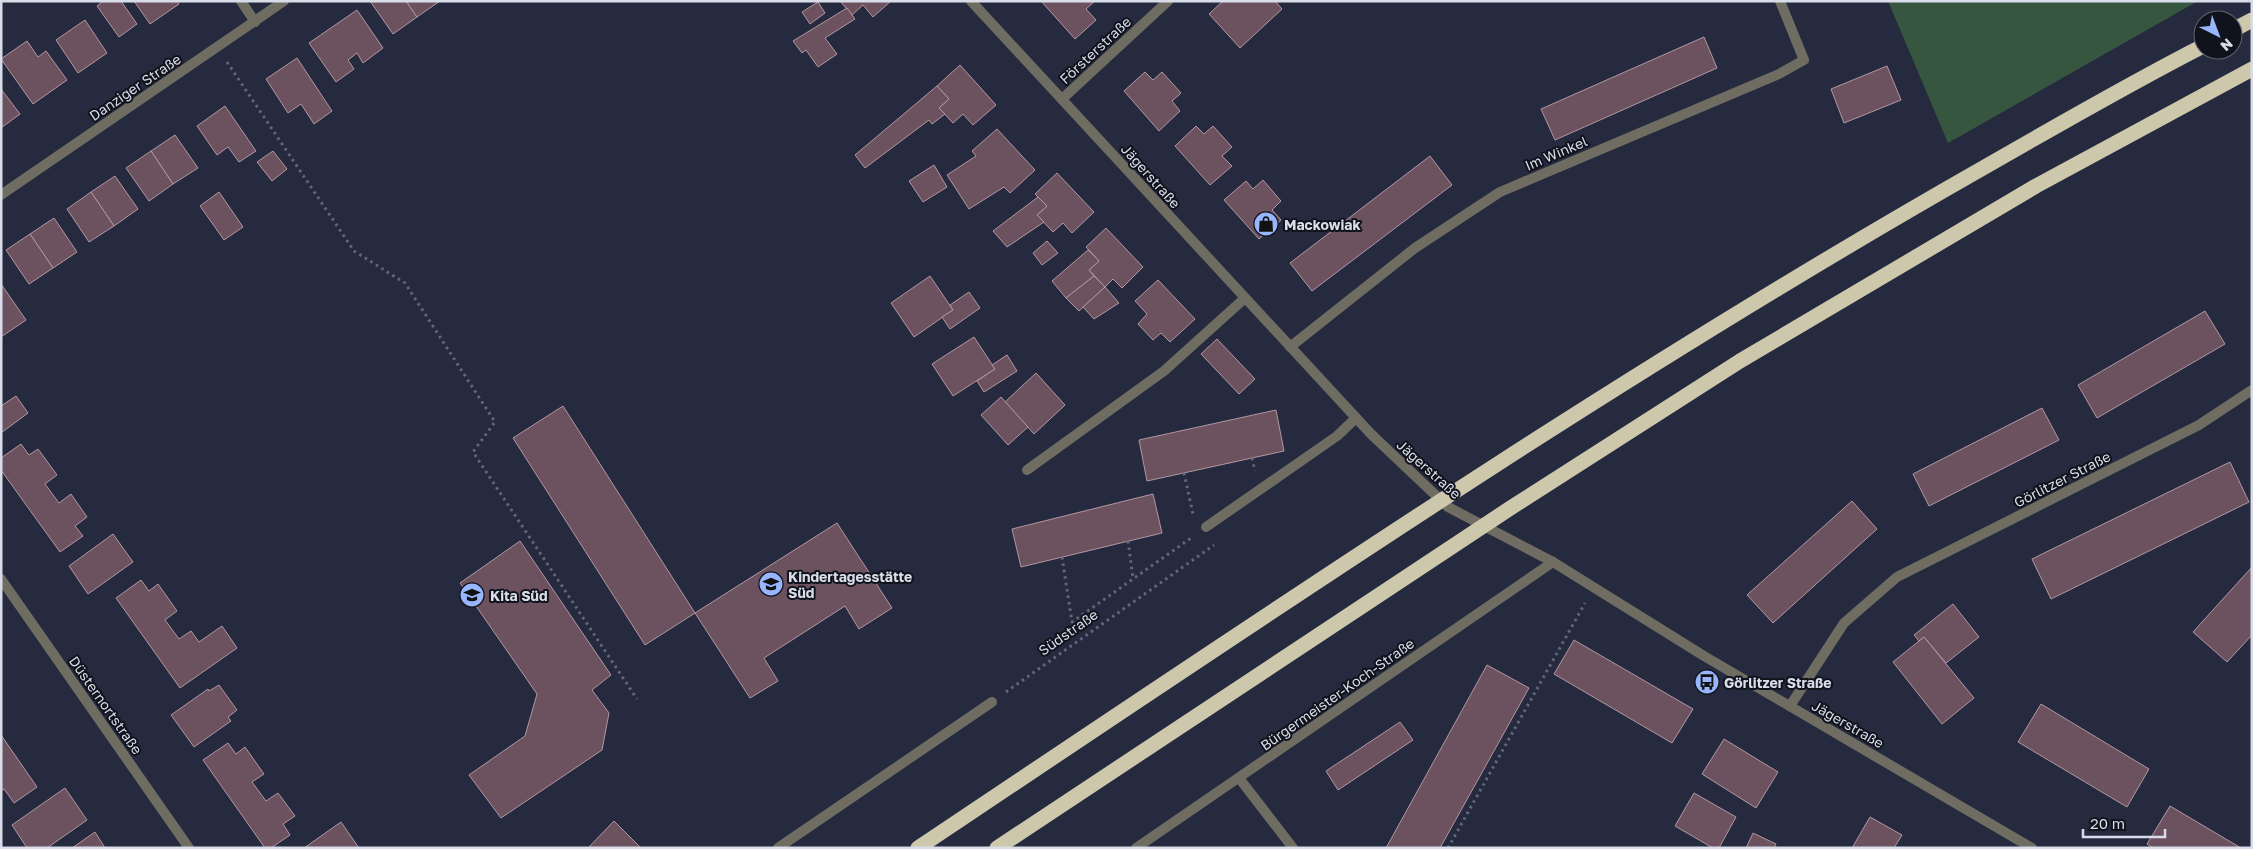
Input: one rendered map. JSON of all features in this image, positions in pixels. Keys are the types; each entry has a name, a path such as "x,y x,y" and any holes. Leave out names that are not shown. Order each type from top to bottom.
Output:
{"highway":[{"path":"918,848 1471,480 1711,328 1862,237 2147,75 2193,51"},
{"path":"997,848 1512,507 1740,361 2036,186 2252,69"}],"street":[{"path":"241,1 255,22"},
{"name":"Danziger Straße","path":"1,195 284,1"},
{"name":"Jägerstraße","path":"971,1 1356,418 1448,507 1553,562 1704,656 2032,848"},
{"name":"Försterstraße","path":"1062,99 1168,1"},
{"name":"Im Winkel","path":"1290,347 1415,248 1500,192 1779,74 1804,60 1780,1"},
{"path":"1027,470 1164,371 1245,298"},
{"name":"Görlitzer Straße","path":"1790,706 1844,623 1897,577 2199,424 2252,390"},
{"path":"1202,530 1337,436 1356,418"},
{"name":"Bürgermeister-Koch-Straße","path":"1136,848 1553,562"},
{"name":"Düsternortstraße","path":"1,579 189,848"},
{"path":"778,848 992,702"},
{"path":"1239,778 1293,848"}],"path":[{"path":"216,48 354,251 405,283 494,422 473,452 637,699"},
{"path":"1062,557 1072,622 1202,530 1184,473"},
{"path":"1128,541 1133,578"},
{"name":"Südstraße","path":"992,702 1215,544"},
{"path":"1448,848 1594,587"}],"green space":[{"path":"1888,1 2198,1 1948,143"}],"building":[{"path":"103,1 121,1 137,24 119,37 97,6"},
{"path":"134,1 177,1 179,4 150,24"},
{"path":"370,1 406,1 417,17 393,34"},
{"path":"406,1 440,1 417,17"},
{"path":"840,1 891,1 873,17 863,5 852,15"},
{"path":"1041,1 1095,1 1086,9 1096,20 1075,39"},
{"path":"1223,1 1275,1 1282,9 1240,48 1209,14"},
{"path":"818,2 825,13 810,24 802,12"},
{"path":"847,8 855,19 825,38 837,54 818,67 806,50 802,53 793,41"},
{"path":"357,10 383,48 363,63 357,53 348,60 354,69 336,82 309,43"},
{"path":"85,20 107,53 78,73 56,40"},
{"path":"1704,37 1717,68 1555,140 1541,109"},
{"path":"27,41 38,57 46,51 67,80 33,104 1,59"},
{"path":"297,58 332,111 314,124 301,104 288,113 266,79"},
{"path":"960,65 996,105 973,125 963,114 953,123 939,108 949,99 937,86"},
{"path":"1887,66 1901,100 1844,123 1831,89"},
{"path":"1145,72 1153,80 1162,72 1181,93 1172,101 1180,111 1159,131 1124,91"},
{"path":"937,86 949,99 939,108 945,114 932,124 929,120 865,168 855,155"},
{"path":"1,89 20,114 1,128"},
{"path":"225,106 256,151 239,162 228,147 217,155 197,126"},
{"path":"1196,126 1204,134 1213,126 1232,147 1222,156 1232,166 1210,185 1175,146"},
{"path":"997,129 1035,170 1010,193 1004,187 969,209 947,175 976,156 972,151"},
{"path":"175,135 198,168 173,184 151,151"},
{"path":"151,151 173,184 149,201 126,168"},
{"path":"273,151 287,169 272,181 257,162"},
{"path":"1430,156 1452,185 1312,291 1290,263"},
{"path":"934,165 947,187 923,202 909,181"},
{"path":"1057,173 1094,212 1072,233 1063,223 1053,232 1037,215 1047,206 1035,194"},
{"path":"115,176 138,209 114,226 91,192"},
{"path":"1263,180 1281,201 1272,210 1281,220 1259,239 1224,200 1246,181 1253,189"},
{"path":"91,192 114,226 89,242 67,209"},
{"path":"219,192 243,227 224,240 200,206"},
{"path":"1038,197 1047,206 1037,215 1044,222 1007,247 993,231"},
{"path":"54,218 77,252 53,268 30,234"},
{"path":"1106,228 1143,267 1122,288 1113,279 1105,287 1089,270 1099,261 1086,247"},
{"path":"30,234 53,268 29,284 6,250"},
{"path":"1047,241 1058,253 1042,265 1033,253"},
{"path":"1088,250 1099,261 1089,270 1094,276 1066,298 1052,281"},
{"path":"930,276 953,310 914,337 891,303"},
{"path":"1094,276 1105,287 1079,311 1066,298"},
{"path":"1158,280 1195,319 1170,342 1161,333 1153,340 1138,324 1147,314 1135,301"},
{"path":"1,284 26,320 1,337"},
{"path":"1105,287 1119,303 1094,319 1083,307"},
{"path":"969,292 980,308 950,329 942,317 953,310 950,305"},
{"path":"2205,311 2225,344 2097,418 2078,385"},
{"path":"974,337 995,369 953,396 932,364"},
{"path":"1217,339 1255,379 1239,394 1201,354"},
{"path":"1007,355 1017,371 984,392 977,381 995,369 992,365"},
{"path":"1036,373 1065,405 1034,434 1005,402"},
{"path":"16,396 28,413 1,433 1,406"},
{"path":"1001,397 1028,427 1008,445 981,415"},
{"path":"563,406 695,613 645,645 513,438"},
{"path":"2042,408 2059,440 1929,506 1913,474"},
{"path":"1276,410 1284,451 1147,481 1139,440"},
{"path":"21,444 29,455 38,449 57,475 45,484 59,503 71,494 87,517 75,526 83,536 60,552 1,470 1,458"},
{"path":"2230,462 2249,502 2051,599 2032,559"},
{"path":"1153,494 1162,533 1021,567 1012,529"},
{"path":"1852,501 1877,529 1773,623 1747,595"},
{"path":"837,523 892,608 859,629 845,606 764,658 778,681 750,698 695,613"},
{"path":"113,534 133,562 88,594 69,566"},
{"path":"520,541 611,675 592,690 609,713 602,750 501,818 469,775 525,736 537,694 460,583"},
{"path":"2252,567 2252,635 2227,662 2193,632"},
{"path":"141,580 149,591 158,584 177,611 165,620 179,639 191,631 199,642 222,626 237,648 180,688 116,598"},
{"path":"1953,604 1979,637 1946,663 1924,637 1919,641 1914,635"},
{"path":"1924,637 1974,698 1942,724 1893,662"},
{"path":"1574,640 1693,709 1672,743 1554,674"},
{"path":"1487,665 1529,688 1440,848 1386,848"},
{"path":"219,685 237,710 228,717 231,721 194,747 171,715 208,689 209,691"},
{"path":"2041,704 2149,769 2127,807 2018,742"},
{"path":"1400,722 1413,740 1338,790 1326,771"},
{"path":"1,735 37,787 14,803 4,789 1,791"},
{"path":"1724,739 1778,772 1756,808 1702,774"},
{"path":"228,743 236,754 245,747 264,774 252,782 266,801 278,793 295,816 283,824 290,835 271,848 265,848 203,760"},
{"path":"65,788 87,820 47,848 27,848 12,825"},
{"path":"1694,793 1736,817 1719,848 1713,848 1675,826"},
{"path":"2170,806 2241,848 2153,848 2147,844"},
{"path":"1870,817 1902,835 1894,848 1852,848"},
{"path":"614,821 641,848 588,848"},
{"path":"341,822 359,848 304,848"},
{"path":"95,832 105,848 72,848"},
{"path":"1753,833 1776,844 1774,848 1746,848"}],"place":[{"name":"Mackowiak","path":"1266,224"},
{"name":"Kindertagesstätte Süd","path":"771,584"},
{"name":"Kita Süd","path":"472,595"},
{"name":"Görlitzer Straße","path":"1707,682"}]}
